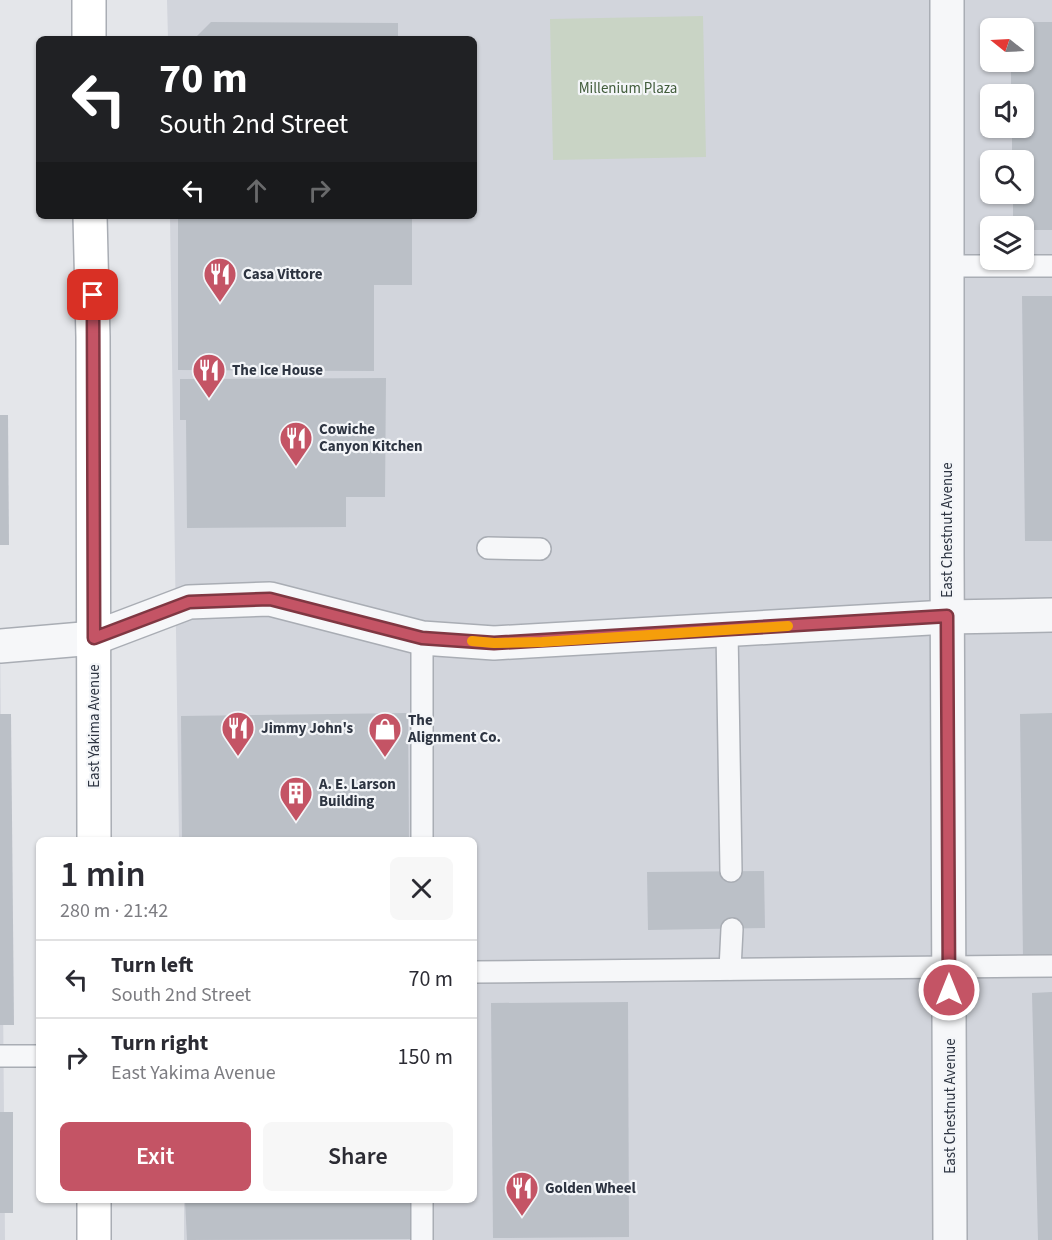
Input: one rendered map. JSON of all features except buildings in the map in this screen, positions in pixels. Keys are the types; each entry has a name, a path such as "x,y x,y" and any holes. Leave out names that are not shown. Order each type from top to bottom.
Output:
{"main road":[{"path":"88,0 89,36"},
{"name":"East Yakima Avenue","path":"90,219 93,285 94,837"},
{"path":"94,1203 94,1240"}],"street":[{"name":"East Chestnut Avenue","path":"947,0 950,1240"},
{"path":"0,646 94,638 189,602 270,599 422,638 504,643 947,616 1052,615"}],"lane":[{"path":"947,266 1052,266"},
{"path":"488,548 540,549"},
{"path":"727,630 731,871"},
{"path":"422,638 422,837"},
{"path":"730,969 732,929"},
{"path":"477,972 1052,966"},
{"path":"0,1056 36,1056"},
{"path":"422,1203 422,1240"}],"shaded area":[{"path":"167,0 1052,0 1052,1240 184,1240 184,1203 477,1203 477,837 179,837 170,219 477,219 477,36 168,36"},
{"path":"0,623 5,1240 0,1240"}],"green space":[{"name":"Millenium Plaza","path":"703,16 706,157 553,160 550,19"}],"slow traffic":[{"path":"472,641 542,642 788,626"}],"place":[{"name":"Casa Vittore","path":"220,303"},
{"name":"The Ice House","path":"209,399"},
{"name":"Cowiche Canyon Kitchen","path":"296,467"},
{"name":"Jimmy John's","path":"238,757"},
{"name":"The Alignment Co.","path":"385,758"},
{"name":"A. E. Larson Building","path":"296,822"},
{"name":"Golden Wheel","path":"522,1217"}],"route":[{"path":"93,295 94,638 157,612 189,602 270,599 422,638 494,643 542,642 947,616 949,990"}]}
